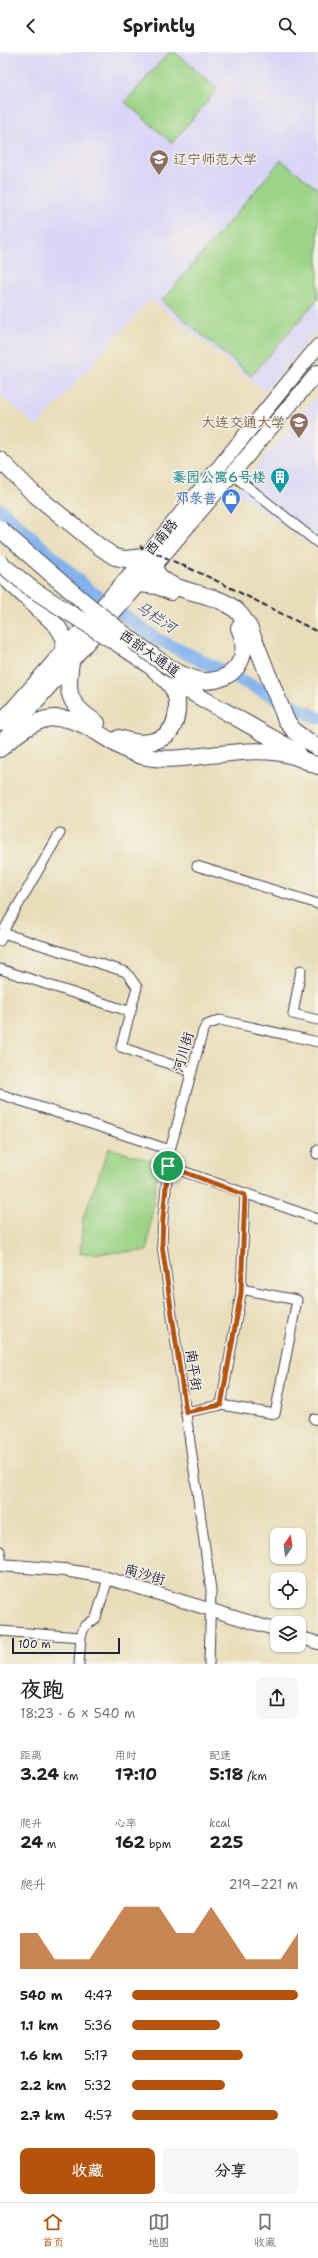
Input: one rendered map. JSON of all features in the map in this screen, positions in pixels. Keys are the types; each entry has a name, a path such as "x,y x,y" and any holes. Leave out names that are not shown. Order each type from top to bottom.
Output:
{"highway":[{"path":"0,460 33,493 100,547 115,556 125,559 150,561 162,581 232,606 250,629 286,720 295,732 318,748"},
{"name":"西部大通道","path":"0,528 90,609 131,641 176,672 264,726 318,753"},
{"name":"西部大通道","path":"0,539 120,645 149,665 260,733 318,765"},
{"path":"0,563 32,589 120,645"},
{"path":"0,573 57,626 65,639 68,681 71,698 76,709 119,738 132,743 148,743 160,740 170,734 175,722 177,704 173,689 149,665"},
{"path":"134,583 157,586 223,612 237,624 244,640 244,650 235,669 218,680 203,681 176,672"},
{"path":"0,748 29,726 44,719 56,718 72,720 90,728 113,744 148,757 162,760 227,753 260,752 292,755 318,765"}],"main road":[{"name":"西南路","path":"0,744 67,656 90,629 134,583 317,348"},
{"name":"西南路","path":"150,561 233,475 318,372"},
{"name":"西南路","path":"0,723 67,656"}],"street":[{"path":"233,475 318,543"},
{"path":"60,833 2,931 126,972 137,987 121,1047 192,1072"},
{"path":"197,866 318,904"},
{"path":"0,969 131,1012"},
{"path":"301,970 293,1014 318,1020"},
{"name":"河川街","path":"170,1150 203,1031 207,1025 220,1020 318,1042"},
{"path":"0,1094 170,1150"},
{"name":"南平街","path":"170,1150 163,1218 162,1245 211,1590 212,1609 209,1664"},
{"path":"168,1166 245,1195 318,1219"},
{"path":"221,1405 241,1289 245,1195"},
{"path":"186,1412 221,1405 275,1414 297,1300 241,1289"},
{"path":"0,1551 1,1565"},
{"name":"南沙街","path":"1,1565 82,1572 212,1609 270,1628"},
{"path":"78,1664 81,1637 84,1627 96,1618 100,1610 108,1579"},
{"path":"0,1631 81,1637"},
{"path":"306,1640 318,1644"}],"shaded area":[{"name":"辽宁师范大学","path":"0,52 318,52 318,329 265,391 150,299 37,427 0,395"},
{"name":"大连交通大学","path":"318,394 318,550 236,491"}],"green space":[{"path":"169,52 175,52 218,89 172,143 125,102"},
{"path":"281,160 318,189 318,299 251,376 162,301"},
{"path":"109,1148 158,1163 147,1251 80,1254 83,1218"}],"waterway":[{"name":"马栏河","path":"0,509 89,590 157,639 318,718"}],"railway":[{"path":"140,546 213,579 318,632"}],"place":[{"name":"辽宁师范大学","path":"159,176"},
{"name":"大连交通大学","path":"299,439"},
{"name":"蓁园公寓6号楼","path":"280,494"},
{"name":"邓录普","path":"231,515"}],"route":[{"path":"168,1166 245,1195 241,1293 221,1405 186,1412 162,1245 168,1166"}]}
